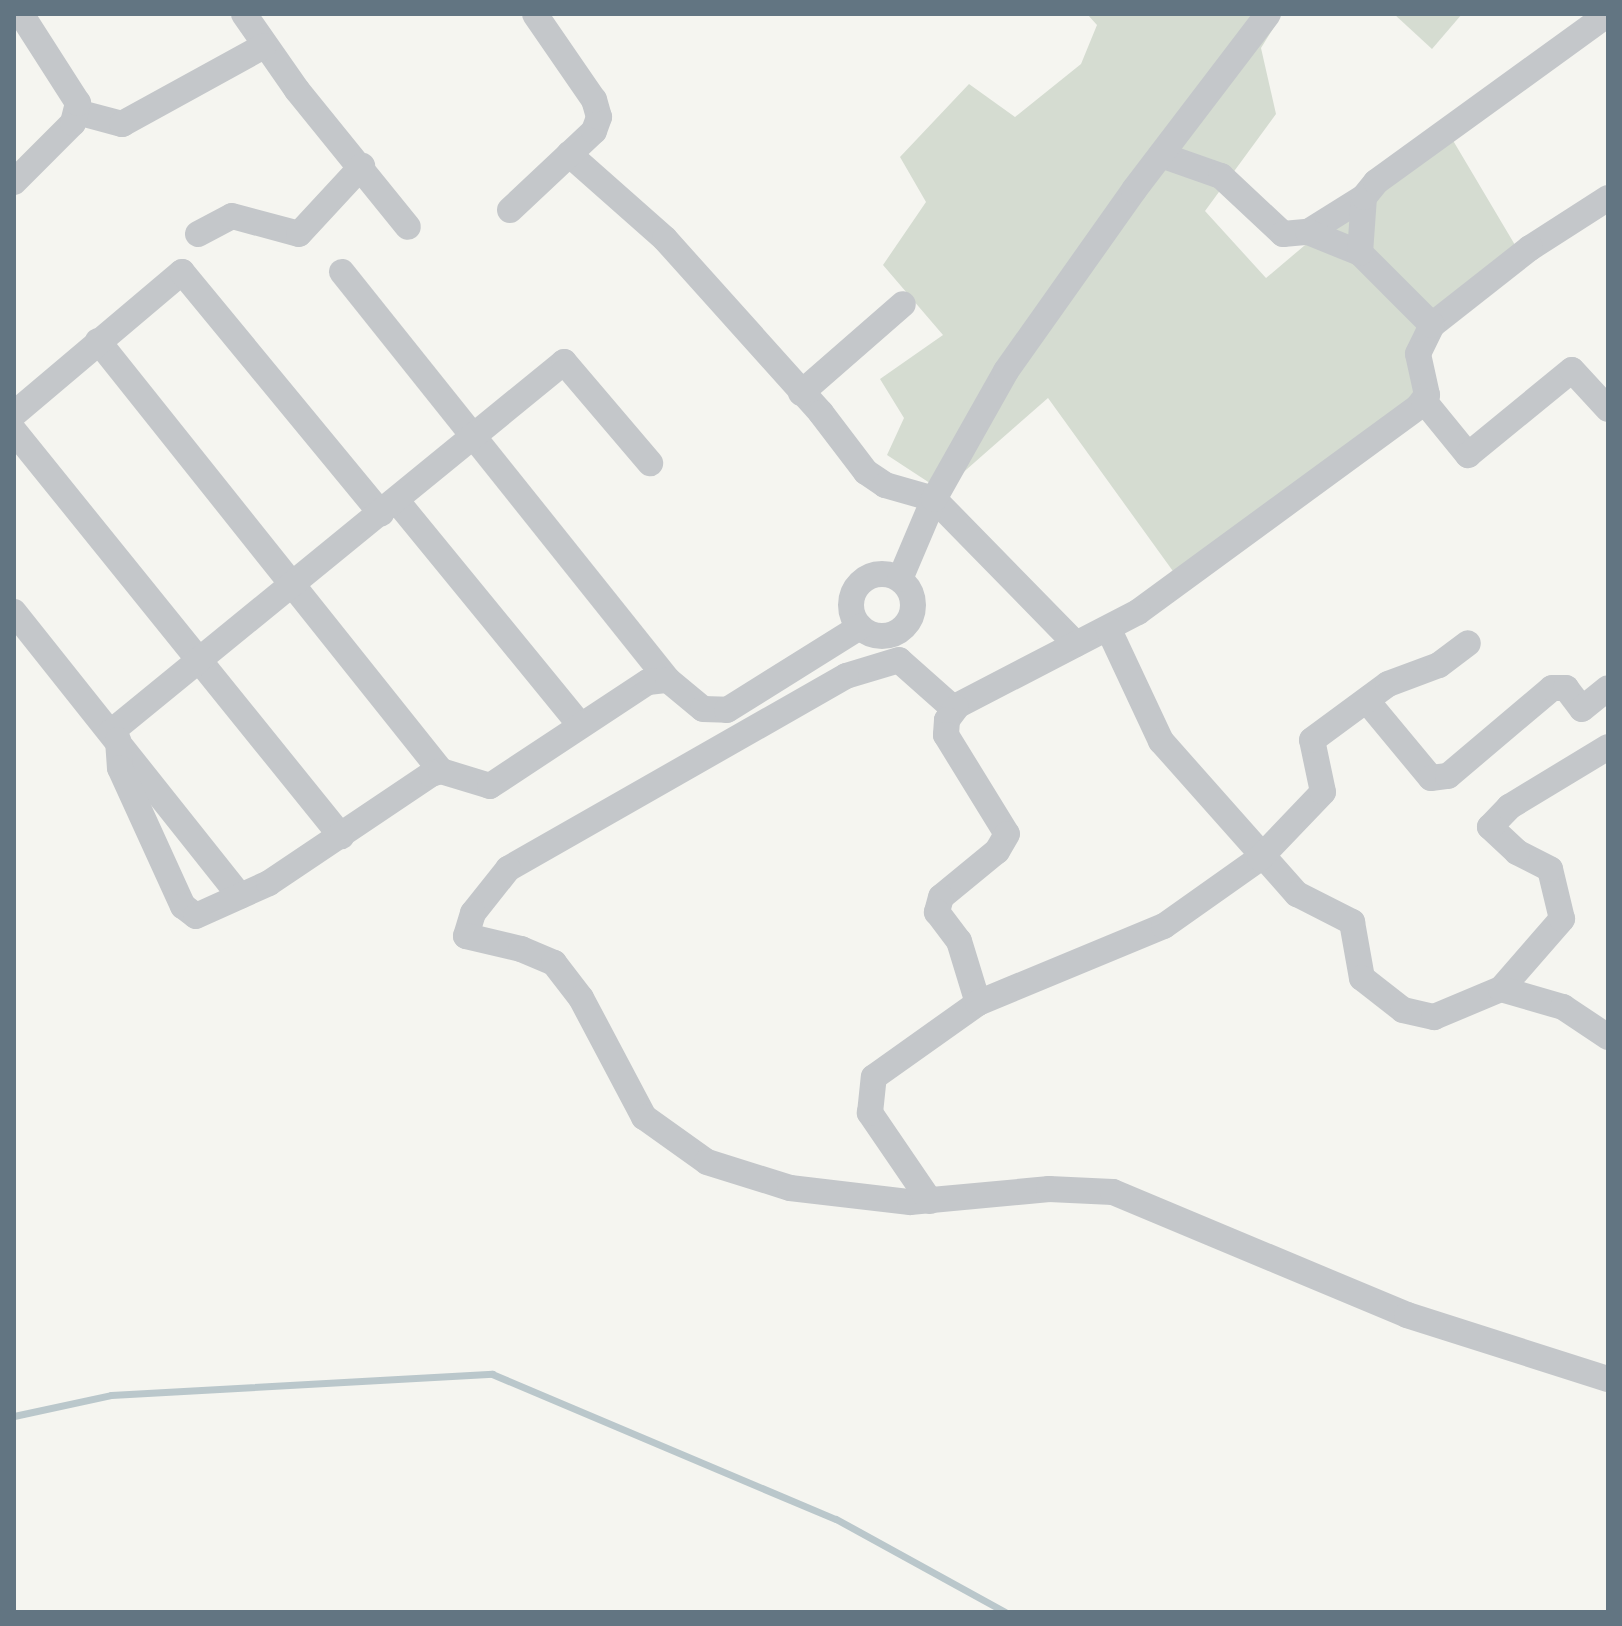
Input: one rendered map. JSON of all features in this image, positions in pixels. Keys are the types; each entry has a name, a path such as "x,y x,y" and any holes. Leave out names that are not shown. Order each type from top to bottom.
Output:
{"street":[{"path":"21,14 74,94 77,112"},
{"path":"244,14 264,46 408,227"},
{"path":"510,210 594,131 599,117 594,100 535,14"},
{"path":"900,579 877,574 858,585 851,607 860,627 879,636 906,624 913,605 900,579 934,499 1006,371 1161,155 1268,14"},
{"path":"1308,232 1364,197 1376,182 1608,14"},
{"path":"77,112 122,124 264,46"},
{"path":"14,182 77,112"},
{"path":"569,154 635,207 874,478 934,499 1076,644"},
{"path":"1161,155 1221,176 1283,234 1308,232 1360,253 1432,325"},
{"path":"198,234 232,216 299,234 362,166"},
{"path":"1360,253 1364,197"},
{"path":"1608,198 1530,248 1432,325 1418,354 1424,401 1468,455 1572,370 1608,409"},
{"path":"14,414 182,272 580,725"},
{"path":"342,272 668,680 703,709 727,710 860,627"},
{"path":"801,393 903,304"},
{"path":"98,341 295,583 441,771 490,786 617,698 648,682 668,680"},
{"path":"114,736 198,662 564,362 650,463"},
{"path":"978,1003 959,941 937,912 941,897 997,851 1007,834 946,735 947,720 956,708 1076,644 1109,630 1424,401"},
{"path":"14,431 341,836"},
{"path":"14,612 240,896"},
{"path":"1109,630 1161,741 1260,858 1297,894 1352,922 1362,978 1403,1010 1434,1017 1501,989 1562,919 1550,869 1517,852 1490,827 1509,807 1608,747"},
{"path":"930,1201 870,1113 874,1077 978,1003 1164,926 1260,858 1323,792 1312,740 1388,684 1439,665 1468,643"},
{"path":"956,708 948,707 899,660 846,676 508,869 473,913 466,936 521,949 554,963 581,998 644,1117 696,1156 790,1188 930,1201 1049,1189 1113,1192 1407,1315 1608,1379"},
{"path":"1367,701 1431,778 1448,776 1552,688 1566,688 1582,709 1608,688"},
{"path":"114,736 120,768 183,906 196,916 269,883 419,781 441,771"},
{"path":"1501,989 1563,1007 1608,1037"}],"shaded area":[{"path":"1087,14 1282,14 1261,48 1276,114 1205,211 1266,278 1445,127 1515,245 1423,320 1438,390 1175,574 1048,398 942,491 887,455 904,418 880,379 943,335 883,265 926,202 900,157 969,84 1015,117 1081,64 1097,25"},
{"path":"1394,14 1462,14 1432,49"}],"waterway":[{"path":"14,1416 111,1395 492,1374 836,1519 1005,1612"}]}
